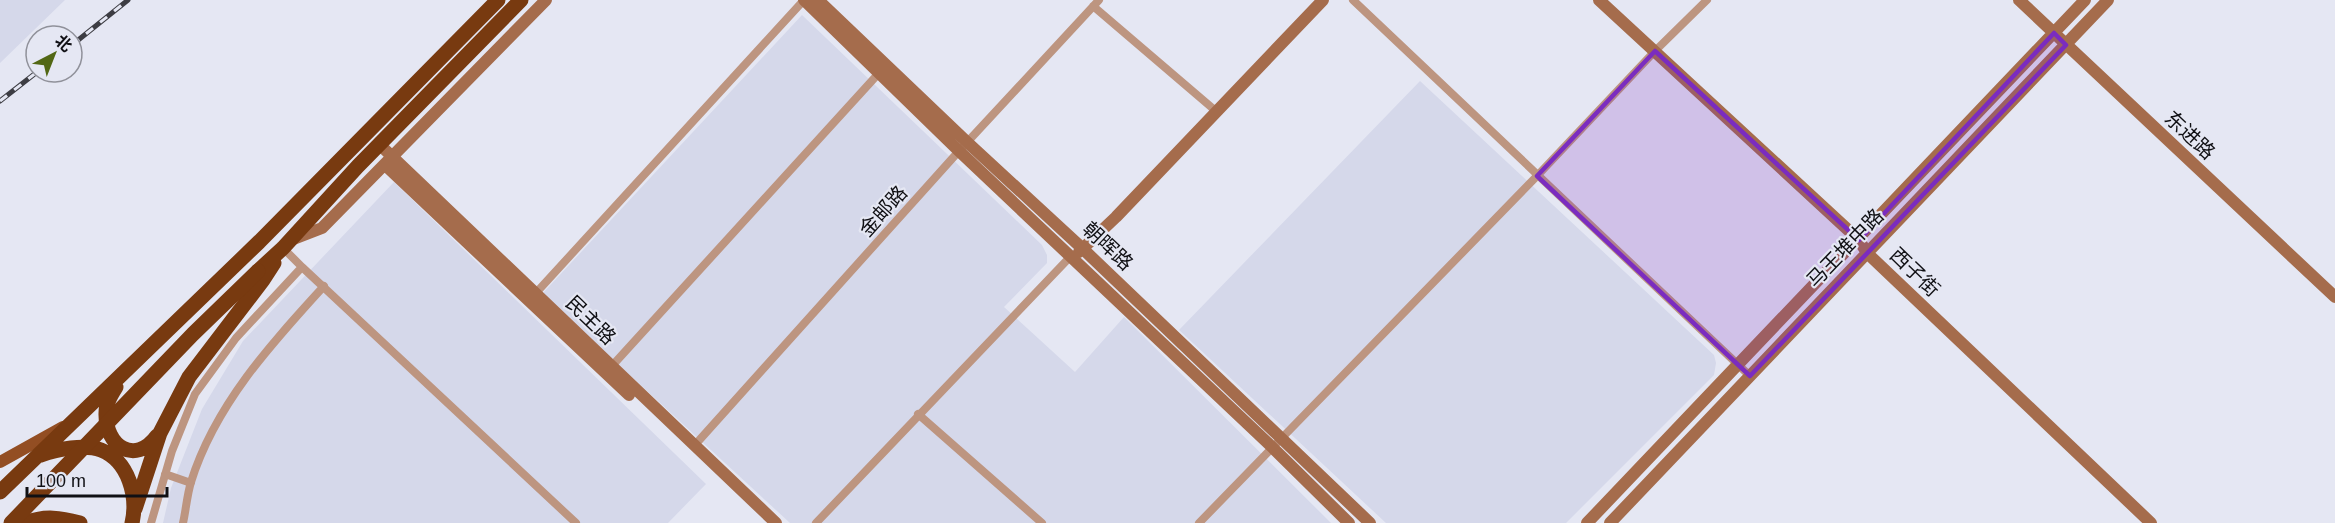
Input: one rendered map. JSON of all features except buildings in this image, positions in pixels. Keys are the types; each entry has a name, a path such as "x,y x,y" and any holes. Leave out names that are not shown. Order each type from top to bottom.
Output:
{"highway":[{"path":"0,492 259,242 498,0"},
{"path":"122,376 108,400 106,413 110,438 118,446 134,451 152,444 189,377 286,245 379,144 520,0"},
{"path":"11,523 193,334 261,276"},
{"path":"134,516 160,433"},
{"path":"37,456 71,448 101,450 127,474 134,516"},
{"path":"26,523 45,518 62,518 80,523"}],"main road":[{"path":"0,462 72,422"}],"street":[{"path":"546,0 322,228 286,245 302,267 576,523"},
{"path":"535,294 804,0"},
{"name":"朝晖路","path":"804,0 879,73 1083,249 1276,443 1349,523"},
{"name":"朝晖路","path":"818,0 1070,257 1276,443 1370,523"},
{"path":"816,523 1070,257 1083,249 1323,0"},
{"path":"1353,0 1750,376"},
{"name":"西子街","path":"1599,0 1859,240 1867,253 2151,523"},
{"path":"1198,523 1537,176 1654,51 1707,0"},
{"name":"东进路","path":"2019,0 2335,297"},
{"name":"马王堆中路","path":"1587,523 1859,240 2085,0"},
{"name":"马王堆中路","path":"1611,523 2108,0"},
{"path":"1096,3 1217,112"},
{"name":"金邮路","path":"694,446 1096,3"},
{"path":"611,367 879,73"},
{"name":"民主路","path":"379,144 389,161 764,523"},
{"name":"民主路","path":"389,161 535,294 776,523"},
{"path":"151,523 165,474 195,394 236,338 302,267"},
{"path":"183,523 191,483 226,407 276,338 324,286"},
{"path":"918,414 1042,523"},
{"path":"165,474 191,483"}],"highlighted area":[{"path":"2054,33 2066,45 1750,376 1537,176 1655,51 1859,240"}],"shaded area":[{"path":"0,0 65,0 40,24 24,24 24,40 0,63"},
{"path":"802,15 1042,245 1047,255 1047,263 1004,307 1075,372 1124,317 1331,523 790,523 542,294"},
{"path":"1420,81 1714,355 1716,363 1714,375 1566,523 1386,523 1179,330"},
{"path":"394,182 706,484 668,523 163,523 171,488 202,409 243,341"}],"railway":[{"path":"84,35 128,0"},
{"path":"0,101 24,82"}]}
